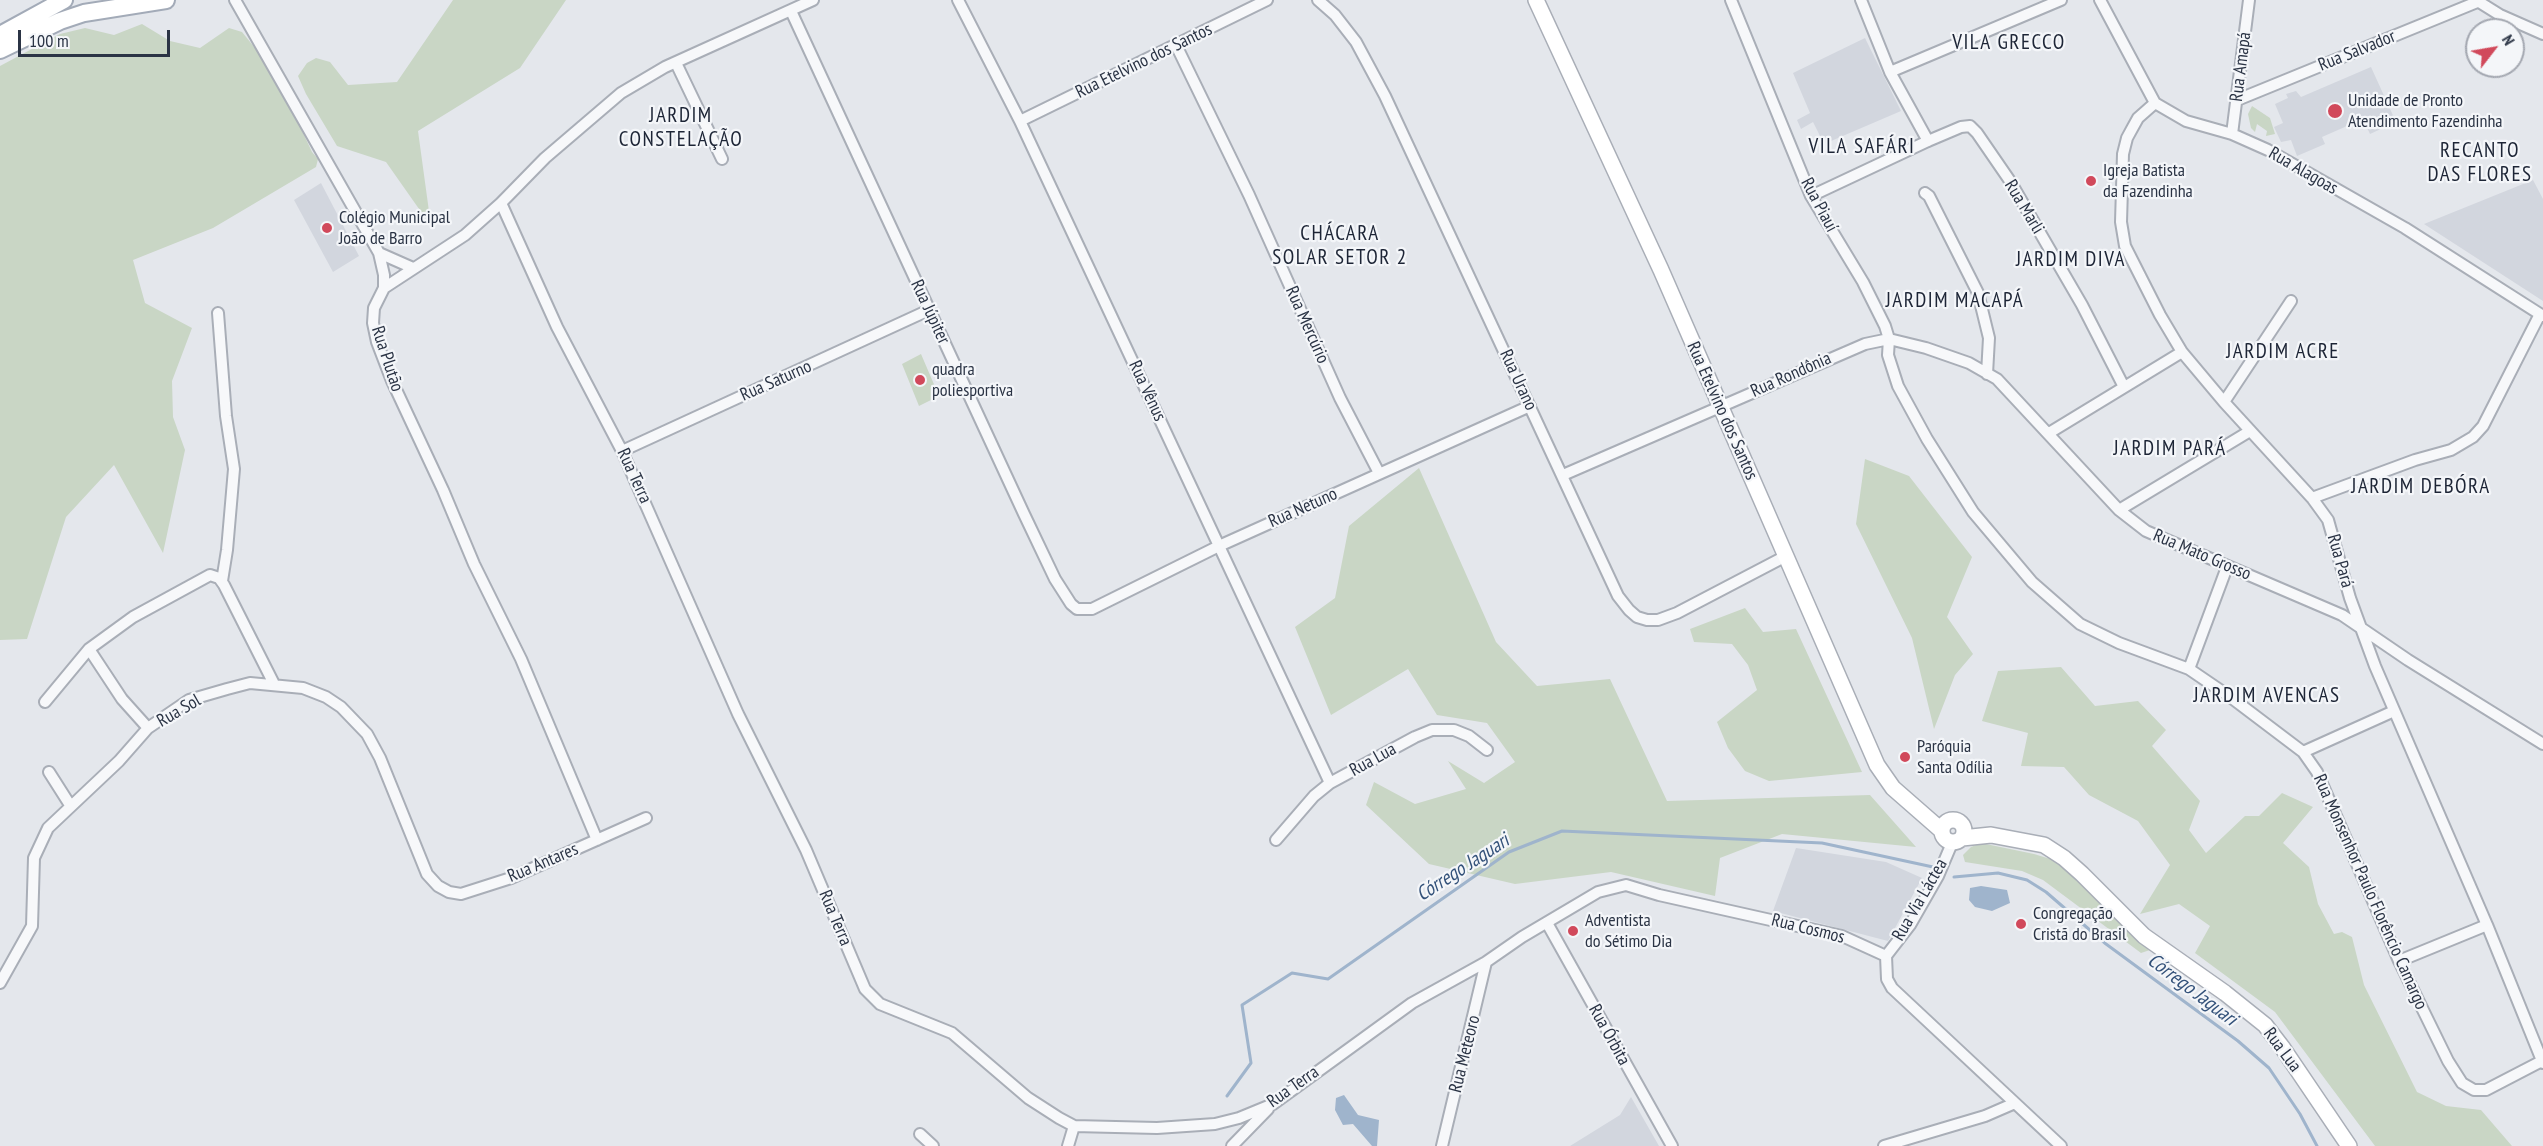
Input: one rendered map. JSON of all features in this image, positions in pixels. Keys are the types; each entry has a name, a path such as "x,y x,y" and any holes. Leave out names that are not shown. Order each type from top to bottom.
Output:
{"main road":[{"path":"0,35 65,0"},
{"path":"0,51 60,21 87,12 160,0"}],"street":[{"path":"65,0 87,12"},
{"path":"237,0 379,253 384,275 384,288"},
{"path":"384,288 465,235 501,203 545,158 621,93 645,77 813,0"},
{"name":"Rua Vênus","path":"958,0 1020,121 1330,783"},
{"name":"Rua Etelvino dos Santos","path":"1020,121 1267,0"},
{"name":"Rua Urano","path":"1318,0 1335,15 1356,42 1385,96 1618,596 1629,610 1637,617 1658,620 1677,613 1786,556"},
{"name":"Rua Etelvino dos Santos","path":"1536,0 1661,270 1877,765 1893,788 1909,803 1921,810 1931,810 1954,832"},
{"name":"Rua Piauí","path":"1731,0 1811,196 1863,282 1889,339"},
{"path":"1811,196 1928,141 1890,72 1861,0"},
{"path":"1890,72 2061,0"},
{"path":"2100,0 2155,103"},
{"name":"Rua Amapá","path":"2232,134 2249,0"},
{"path":"2476,1 2543,34"},
{"name":"Rua Salvador","path":"2237,100 2476,1"},
{"name":"Rua Júpiter","path":"791,11 1055,579 1077,609"},
{"name":"Rua Mercúrio","path":"1176,45 1249,195 1340,398 1379,473"},
{"path":"676,63 722,159"},
{"name":"Rua Alagoas","path":"2155,103 2186,121 2232,134 2268,150 2405,228 2541,315"},
{"name":"Rua Pará","path":"2155,103 2138,118 2127,138 2123,154 2121,222 2125,246 2182,352 2250,431 2313,498 2328,520 2360,627 2543,1062"},
{"name":"Rua Marli","path":"1928,141 1961,127 1970,126 1977,133 2010,181 2082,305 2124,387"},
{"path":"1925,193 1934,205 1978,293 1989,338 1987,374"},
{"name":"Rua Terra","path":"501,203 557,327 622,451 738,714 806,850 865,989 871,998 880,1004 952,1033 1029,1098 1059,1119 1074,1125 1157,1128 1215,1124 1239,1118 1273,1104 1412,1003 1486,962"},
{"path":"379,253 413,268"},
{"name":"Rua Plutão","path":"384,288 374,308 377,342 474,564 521,659 597,840"},
{"path":"2224,402 2291,301"},
{"name":"Rua Saturno","path":"622,451 929,310"},
{"path":"218,313 226,416 234,469 222,581"},
{"path":"2313,498 2415,460 2451,450 2473,437 2483,426 2541,315"},
{"name":"Rua Rondônia","path":"1563,475 1851,349 1889,339"},
{"name":"Rua Mato Grosso","path":"1889,339 1945,353 1987,374 2009,391 2119,510 2146,531 2342,615 2543,744"},
{"name":"Rua Monsenhor Paulo Florêncio Camargo","path":"1889,339 1890,367 1927,439 1973,512 2032,582 2067,614 2093,632 2189,669 2233,699 2303,753 2321,780 2399,960 2448,1061 2463,1083 2474,1090 2493,1088 2543,1062"},
{"path":"2049,433 2182,352"},
{"name":"Rua Netuno","path":"1077,609 1092,609 1219,546 1530,406"},
{"path":"2119,510 2250,431"},
{"path":"2189,669 2227,567"},
{"path":"45,702 89,649 133,617 204,577 215,575 222,581 274,684"},
{"path":"89,649 122,699 148,728"},
{"name":"Rua Sol","path":"0,983 32,926 34,858 48,828 119,761 148,728 189,700 250,683 303,688 326,697 355,719 367,734 380,758 427,874 438,886"},
{"path":"2303,753 2394,711"},
{"name":"Rua Lua","path":"1276,840 1314,796 1330,783 1382,753 1432,730 1454,729 1469,736 1487,750"},
{"path":"50,772 70,805"},
{"name":"Rua Antares","path":"438,886 449,892 461,894 511,878 646,818"},
{"name":"Rua Lua","path":"1954,832 1991,835 2044,846 2064,858 2144,936 2225,993 2265,1025 2349,1146"},
{"name":"Rua Via Láctea","path":"1886,956 1910,925 1938,876 1954,832"},
{"name":"Rua Cosmos","path":"1486,962 1598,892 1626,885 1659,895 1842,936 1886,956"},
{"name":"Rua Órbita","path":"1547,923 1672,1146"},
{"path":"2399,960 2487,925"},
{"path":"1886,956 1887,979 1892,988 2061,1146"},
{"name":"Rua Meteoro","path":"1442,1146 1486,962"},
{"path":"1884,1146 1985,1116 2015,1103"},
{"path":"1232,1146 1273,1104"},
{"path":"1068,1146 1074,1125"},
{"path":"920,1134 933,1146"}],"shaded area":[{"path":"1865,38 1901,111 1824,144 1813,122 1801,129 1797,120 1810,113 1793,73"},
{"name":"Unidade de Pronto Atendimento Fazendinha","path":"2371,67 2396,122 2370,134 2363,119 2322,137 2325,144 2297,156 2291,140 2281,142 2274,127 2283,123 2275,104 2288,98 2286,94 2296,91 2301,97"},
{"path":"2533,180 2543,199 2543,301 2424,224"},
{"name":"Colégio Municipal João de Barro","path":"321,183 359,256 333,272 294,200"},
{"path":"1796,848 1886,862 1922,878 1888,941 1773,911"},
{"path":"1631,1097 1659,1146 1570,1146 1620,1115"}],"green space":[{"path":"453,0 566,0 520,68 418,131 431,226 386,162 337,146 298,76 307,63 316,58 330,62 348,85 397,82"},
{"path":"142,24 170,41 200,48 229,28 242,32 255,48 290,105 312,152 318,159 316,167 213,228 133,260 145,303 192,328 172,381 173,417 185,450 163,553 114,465 66,517 27,639 0,640 0,66 60,34 85,28 114,35"},
{"path":"2252,106 2270,118 2275,134 2266,136 2267,131 2257,124 2255,132 2251,128 2248,114"},
{"name":"quadra poliesportiva","path":"921,354 939,396 919,406 902,364"},
{"path":"1865,459 1909,476 1972,557 1947,617 1973,654 1955,675 1934,729 1912,638 1856,524"},
{"path":"1419,468 1496,642 1537,686 1610,679 1667,801 1870,795 1916,847 1782,834 1720,858 1715,896 1611,872 1515,884 1429,864 1366,805 1374,782 1415,804 1466,789 1448,761 1484,783 1515,762 1487,723 1437,715 1408,669 1331,715 1295,627 1335,598 1349,526"},
{"path":"1745,608 1763,632 1796,629 1862,772 1769,781 1745,771 1728,748 1717,722 1757,690 1748,665 1732,644 1694,642 1690,629"},
{"path":"2061,667 2095,706 2138,701 2166,730 2152,746 2200,801 2189,830 2206,853 2245,816 2259,816 2282,793 2313,807 2283,843 2309,867 2318,904 2334,934 2342,932 2352,937 2364,985 2417,1092 2446,1106 2481,1110 2512,1146 2375,1146 2275,1012 2195,953 2210,926 2179,904 2140,914 2170,865 2138,821 2089,795 2064,767 2021,766 2028,733 1982,721 1998,671"},
{"path":"1981,843 2057,861 2072,872 2150,950 2141,953 2043,880 2022,871 1965,862 1963,855 1971,847"}],"water":[{"path":"1981,886 2007,890 2010,903 1992,911 1975,907 1969,900 1970,888"},
{"path":"1344,1095 1358,1115 1379,1120 1377,1146 1372,1146 1353,1124 1343,1125 1335,1110 1336,1098"}],"waterway":[{"name":"Córrego Jaguari","path":"1227,1096 1251,1063 1242,1005 1292,973 1328,979 1509,852 1562,831 1822,843 1933,867"},
{"name":"Córrego Jaguari","path":"1954,877 1998,873 2027,880 2046,892 2106,944 2238,1041 2269,1068 2300,1114 2317,1146"}],"place":[{"name":"Unidade de Pronto Atendimento Fazendinha","path":"2335,111"},
{"name":"Igreja Batista da Fazendinha","path":"2091,181"},
{"name":"Colégio Municipal João de Barro","path":"327,228"},
{"name":"quadra poliesportiva","path":"920,380"},
{"name":"Paróquia Santa Odília","path":"1905,757"},
{"name":"Congregação Cristã do Brasil","path":"2021,924"},
{"name":"Adventista do Sétimo Dia","path":"1573,931"}],"district":[{"name":"VILA GRECCO","path":"2009,43"},
{"name":"JARDIM CONSTELAÇÃO","path":"681,128"},
{"name":"VILA SAFÁRI","path":"1862,147"},
{"name":"RECANTO DAS FLORES","path":"2480,163"},
{"name":"CHÁCARA SOLAR SETOR 2","path":"1340,246"},
{"name":"JARDIM DIVA","path":"2071,260"},
{"name":"JARDIM MACAPÁ","path":"1955,301"},
{"name":"JARDIM ACRE","path":"2283,352"},
{"name":"JARDIM PARÁ","path":"2170,449"},
{"name":"JARDIM DEBÓRA","path":"2421,487"},
{"name":"JARDIM AVENCAS","path":"2267,696"}]}
